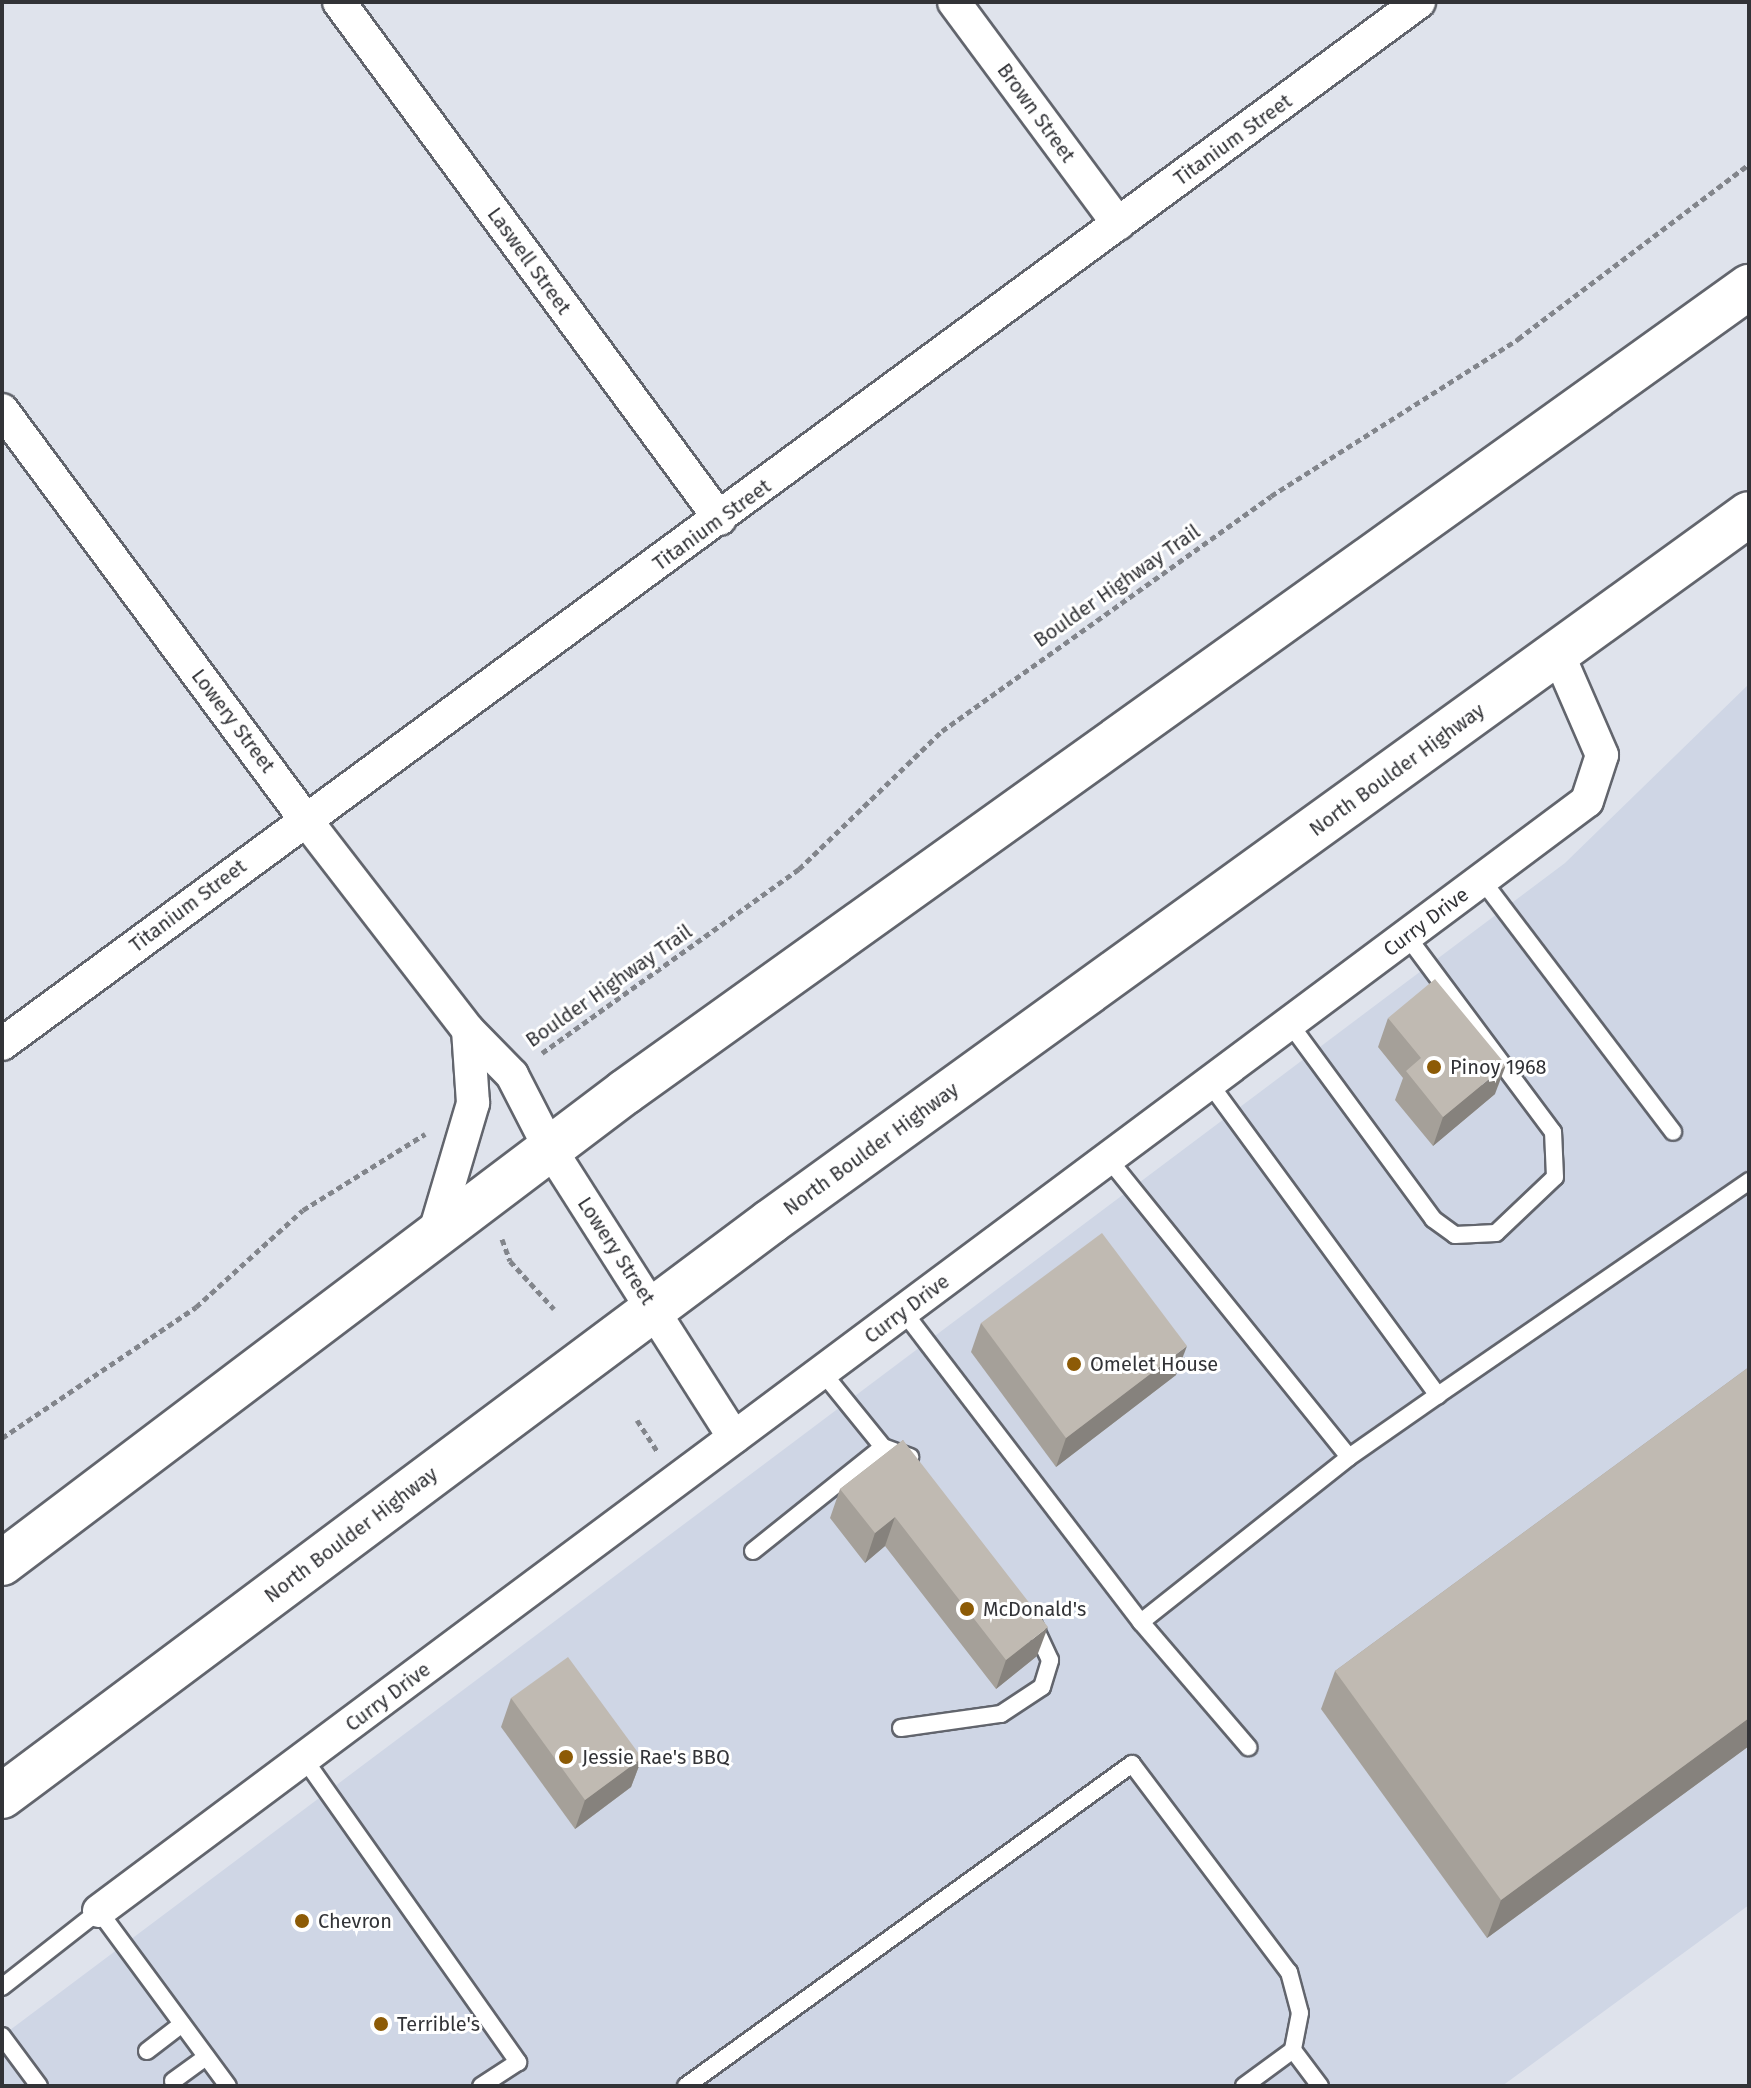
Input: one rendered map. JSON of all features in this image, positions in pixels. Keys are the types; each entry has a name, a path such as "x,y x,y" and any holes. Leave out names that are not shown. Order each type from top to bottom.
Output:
{"main road":[{"path":"2,1563 549,1147 1749,287"},
{"name":"North Boulder Highway","path":"2,1796 654,1311 1749,514"}],"street":[{"name":"Laswell Street","path":"339,2 720,519"},
{"name":"Brown Street","path":"954,2 1118,224"},
{"name":"Titanium Street","path":"2,1044 305,819 720,519 1419,2"},
{"name":"Lowery Street","path":"2,410 305,819 468,1030 512,1075 549,1147 734,1437"},
{"name":"Curry Drive","path":"99,1911 1587,801 1602,755 1558,654"},
{"path":"434,1235 473,1103 468,1030"}],"lane":[{"path":"1482,880 1673,1132"},
{"path":"1290,1024 1433,1219 1455,1235 1496,1233 1555,1177 1553,1132 1407,936"},
{"path":"1210,1084 1438,1395"},
{"path":"1109,1160 1349,1457"},
{"path":"1141,1622 1349,1457 1749,1181"},
{"path":"903,1311 1141,1622 1248,1747"},
{"path":"823,1373 883,1447 909,1456 918,1469"},
{"path":"753,1551 883,1447"},
{"path":"901,1728 1001,1714 1042,1687 1050,1660 1019,1605"},
{"path":"305,1760 518,2062 481,2086"},
{"path":"686,2086 1132,1764 1289,1972 1300,2013 1293,2050 1244,2086"},
{"path":"2,1987 99,1911 228,2086"},
{"path":"147,2051 182,2024"},
{"path":"2,2036 39,2086"},
{"path":"1293,2050 1320,2086"},
{"path":"173,2081 206,2057"}],"path":[{"name":"Boulder Highway Trail","path":"538,1056 799,869 942,731 1297,479 1518,339 1749,164"},
{"path":"2,1438 207,1299 303,1210 439,1127"},
{"path":"502,1239 510,1261 554,1309"},
{"path":"637,1420 659,1455"}],"shaded area":[{"path":"1749,684 1749,1905 1502,2086 2,2086 2,2036 1565,863"}],"building":[{"path":"1435,979 1506,1065 1443,1117 1406,1071 1421,1058 1388,1018"},
{"name":"Omelet House","path":"1102,1233 1187,1346 1066,1438 981,1323"},
{"path":"1749,1367 1749,1718 1501,1900 1335,1671"},
{"path":"903,1440 1048,1627 1006,1660 895,1517 875,1533 840,1489"},
{"path":"568,1657 642,1758 585,1800 511,1698"}],"place":[{"name":"Pinoy 1968","path":"1434,1067"},
{"name":"Omelet House","path":"1074,1364"},
{"name":"McDonald's","path":"967,1609"},
{"name":"Jessie Rae's BBQ","path":"566,1757"},
{"name":"Chevron","path":"302,1921"},
{"name":"Terrible's","path":"381,2024"}]}
